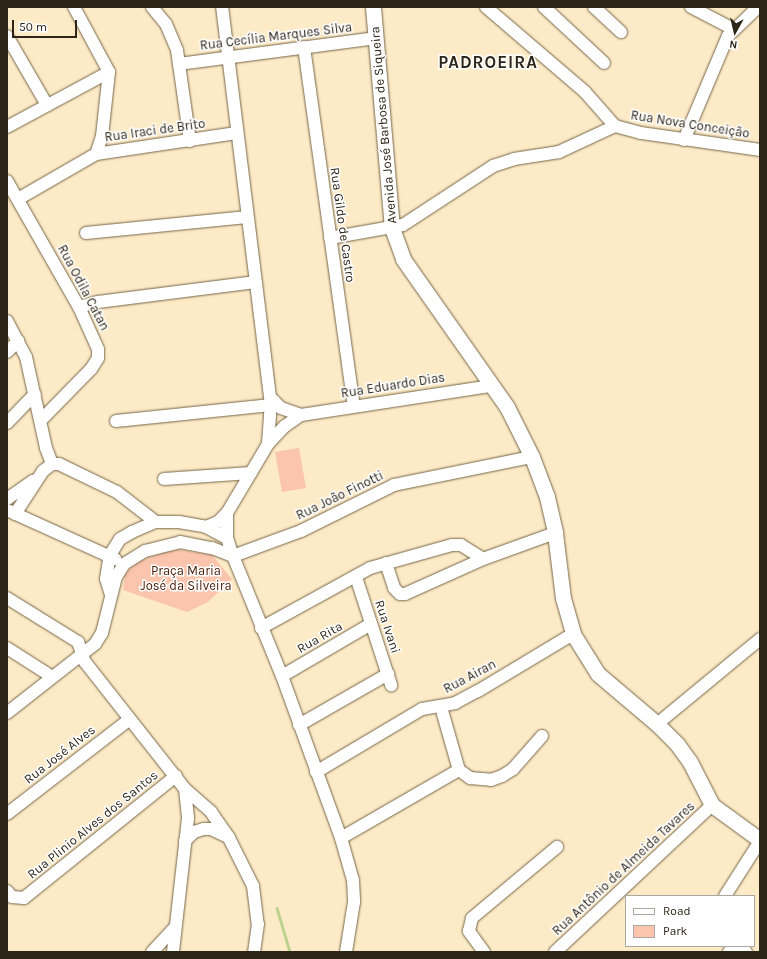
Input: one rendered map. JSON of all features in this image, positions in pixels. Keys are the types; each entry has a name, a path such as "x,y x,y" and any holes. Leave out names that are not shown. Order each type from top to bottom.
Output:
{"main road":[{"name":"Avenida José Barbosa de Siqueira","path":"374,7 392,228 403,259 453,328 490,386 507,407 532,457 547,496 555,533 560,600 573,634 598,674 657,724 690,762 712,806 760,841"},
{"path":"730,952 744,952"}],"street":[{"path":"74,7 109,72 103,128 96,154"},
{"path":"152,7 173,37 179,64 190,141"},
{"path":"206,527 218,522 227,513 268,444 271,401 226,57 222,7"},
{"path":"330,238 392,228 412,220 469,179 493,166 514,159 559,152 615,126 585,92 486,7"},
{"path":"544,7 604,63"},
{"path":"594,7 621,32"},
{"path":"691,7 734,28"},
{"path":"684,140 734,28 758,7"},
{"path":"7,36 47,105"},
{"name":"Rua Cecília Marques Silva","path":"179,64 376,38"},
{"name":"Rua Gildo de Castro","path":"304,47 354,406"},
{"path":"7,127 109,72"},
{"name":"Rua Nova Conceição","path":"615,126 641,133 760,150"},
{"name":"Rua Iraci de Brito","path":"18,200 96,154 236,133"},
{"name":"Rua Odila Catan","path":"7,181 79,307 98,348 98,358 92,369 41,420"},
{"path":"86,233 247,217"},
{"path":"79,307 256,282"},
{"path":"7,321 26,357 46,448 52,464"},
{"path":"7,352 18,341"},
{"name":"Rua Eduardo Dias","path":"268,444 285,426 301,415 490,386"},
{"path":"7,423 35,394"},
{"path":"116,421 271,401"},
{"name":"Rua Eduardo Dias","path":"271,401 281,408 301,415"},
{"name":"Rua João Finotti","path":"233,556 301,531 394,485 532,457"},
{"path":"124,564 110,555 11,512 39,477 52,464 66,465 97,480 136,505 156,522"},
{"path":"164,480 251,473"},
{"path":"7,499 39,477"},
{"path":"227,513 227,538 233,556 261,628 282,676 341,838 353,880 354,902 346,952"},
{"path":"110,595 106,579 110,555 120,539 156,522 179,522 206,527 227,538"},
{"path":"386,563 394,588 400,594 405,594 483,559 555,533"},
{"path":"7,713 51,676 84,654 102,633 110,595 116,577 124,564 145,550 180,542 207,546 233,556"},
{"path":"261,628 370,568 386,563 452,545 461,546 483,559"},
{"name":"Rua Ivani","path":"299,725 390,679 356,577"},
{"path":"7,598 78,642 84,654 85,662 185,789 207,808 229,838 253,886 258,924 254,952"},
{"name":"Rua Rita","path":"282,676 371,624"},
{"name":"Rua Airan","path":"316,772 422,709 441,707 455,703 478,691 573,634"},
{"path":"657,724 760,639"},
{"path":"7,648 51,676"},
{"path":"441,707 459,770 480,780 502,776 513,769 542,736"},
{"name":"Rua José Alves","path":"7,814 130,719"},
{"path":"341,838 459,770"},
{"name":"Rua Plinio Alves dos Santos","path":"7,891 12,897 24,898 176,776"},
{"path":"173,952 174,928 188,804 185,789"},
{"name":"Rua Antônio de Almeida Tavares","path":"555,952 712,806"},
{"path":"184,841 194,832 204,829 211,829 229,838"},
{"path":"726,895 760,841"},
{"path":"484,952 469,931 472,918 557,847"},
{"path":"152,952 174,928"}],"green space":[{"path":"299,448 306,488 282,492 275,452"},
{"name":"Praça Maria José da Silveira","path":"173,549 212,555 232,579 208,602 187,612 123,590 125,574 137,562"}],"waterway":[{"path":"277,908 290,952"}],"district":[{"name":"PADROEIRA","path":"488,63"}]}
